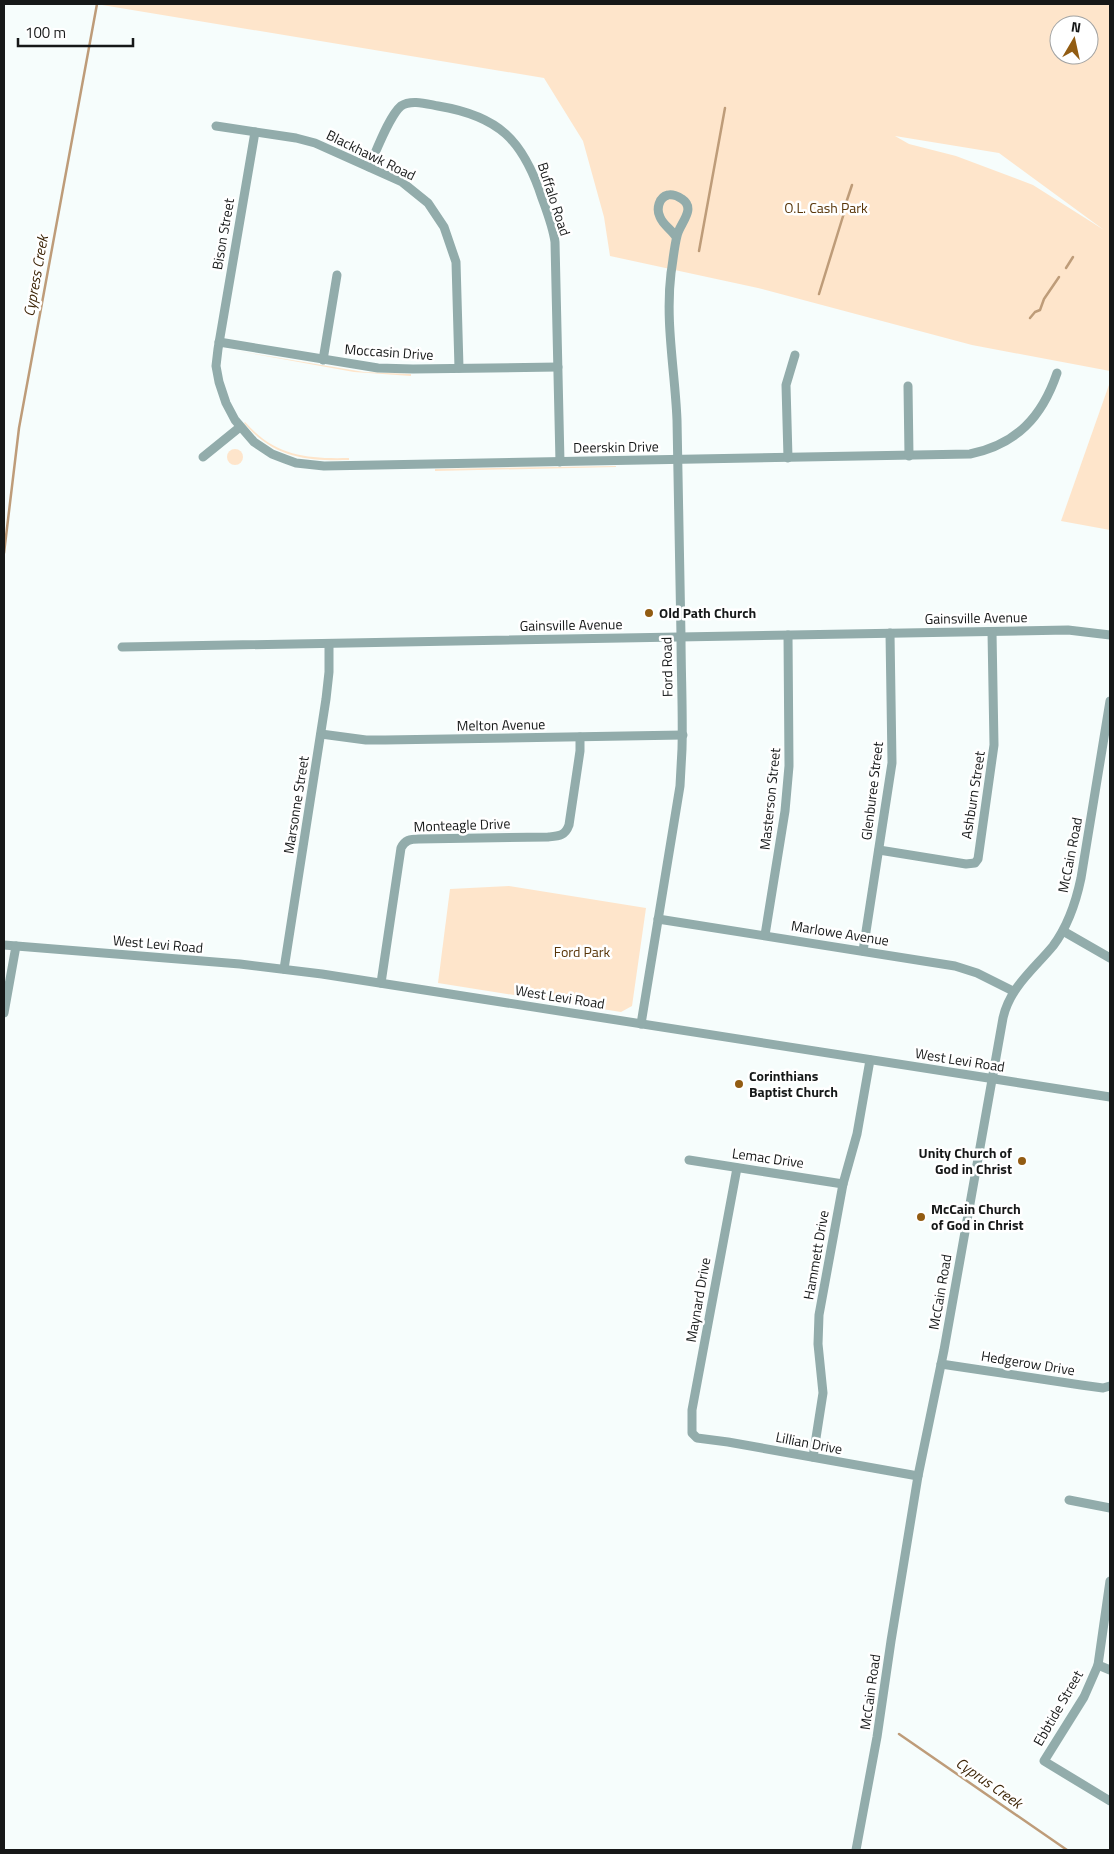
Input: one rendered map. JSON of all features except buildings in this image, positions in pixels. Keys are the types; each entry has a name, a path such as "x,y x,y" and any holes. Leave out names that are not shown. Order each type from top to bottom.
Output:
{"street":[{"name":"Buffalo Road","path":"369,167 392,118 401,106 415,102 466,111 485,120 509,137 521,150 532,170 553,230 556,258 560,462"},
{"name":"Blackhawk Road","path":"216,126 308,141 394,178 412,189 428,203 446,231 455,255 459,368"},
{"name":"Bison Street","path":"219,342 255,132"},
{"name":"Ford Road","path":"641,1024 680,786 683,735 676,394 670,322 671,276 676,237 686,218 688,209 682,198 669,195 662,197 658,209 660,217 676,237"},
{"path":"323,360 337,275"},
{"name":"Moccasin Drive","path":"219,342 323,360 384,368 558,367"},
{"name":"Deerskin Drive","path":"219,342 216,361 219,382 226,403 240,427 254,442 272,454 290,461 324,466 970,454 1002,443 1023,429 1038,412 1048,396 1057,372"},
{"path":"788,458 786,385 795,355"},
{"path":"908,386 909,456"},
{"path":"203,457 240,427"},
{"name":"Gainsville Avenue","path":"122,647 1068,630 1110,634"},
{"name":"Ashburn Street","path":"879,850 966,864 975,863 978,859 994,745 992,632"},
{"name":"Glenburee Street","path":"863,951 892,763 890,633"},
{"name":"Masterson Street","path":"765,935 789,773 788,635"},
{"name":"Marsonne Street","path":"284,969 321,734 328,683 329,644"},
{"name":"McCain Road","path":"856,1850 877,1737 918,1476 941,1364 1005,1008 1013,992 1054,945 1063,931 1075,902 1081,879 1108,723 1110,701"},
{"name":"Melton Avenue","path":"321,734 374,740 683,735"},
{"name":"Monteagle Drive","path":"381,983 401,848 404,843 407,840 419,839 548,837 562,835 567,832 580,751 580,737"},
{"name":"Marlowe Avenue","path":"658,918 955,966 977,973 1013,992"},
{"path":"1063,931 1110,958"},
{"name":"West Levi Road","path":"4,945 284,969 1110,1096"},
{"path":"4,1013 16,946"},
{"name":"Hammett Drive","path":"813,1457 823,1393 818,1324 843,1184 857,1134 870,1060"},
{"name":"Lemac Drive","path":"690,1160 843,1184"},
{"name":"Maynard Drive","path":"694,1436 691,1429 692,1410 737,1168"},
{"name":"Hedgerow Drive","path":"941,1364 1103,1388 1110,1386"},
{"name":"Lillian Drive","path":"694,1436 918,1476"},
{"path":"1069,1500 1110,1508"},
{"name":"Ebbtide Street","path":"1110,1581 1098,1666 1084,1697 1044,1761 1110,1802"},
{"path":"1098,1666 1110,1670"}],"green space":[{"name":"O.L. Cash Park","path":"96,4 1110,4 1110,371 972,345 758,288 610,256 604,217 583,141 544,78","holes":["895,136 999,153 1104,230 1033,185 956,156 909,144"]},
{"path":"232,350 364,372 411,374 411,376 354,372"},
{"path":"1110,382 1110,530 1061,521"},
{"path":"245,422 256,433 280,449 305,456 349,458 349,460 319,460 292,455 267,444 255,435"},
{"path":"235,449 241,451 243,457 241,463 235,465 229,463 227,457 229,451"},
{"path":"616,467 435,471 435,469"},
{"name":"Ford Park","path":"509,886 646,908 632,1006 621,1012 438,983 450,889"}],"waterway":[{"name":"Cypress Creek","path":"4,553 19,428 97,4"},
{"path":"699,251 725,108"},
{"path":"845,206 852,185"},
{"path":"819,294 844,213"},
{"path":"1066,268 1073,257"},
{"path":"1030,318 1035,312 1040,310 1044,299 1059,277"},
{"name":"Cyprus Creek","path":"899,1734 1067,1850"}],"place":[{"name":"Old Path Church","path":"649,613"},
{"name":"Corinthians Baptist Church","path":"739,1084"},
{"name":"Unity Church of God in Christ","path":"1022,1161"},
{"name":"McCain Church of God in Christ","path":"921,1217"}]}
